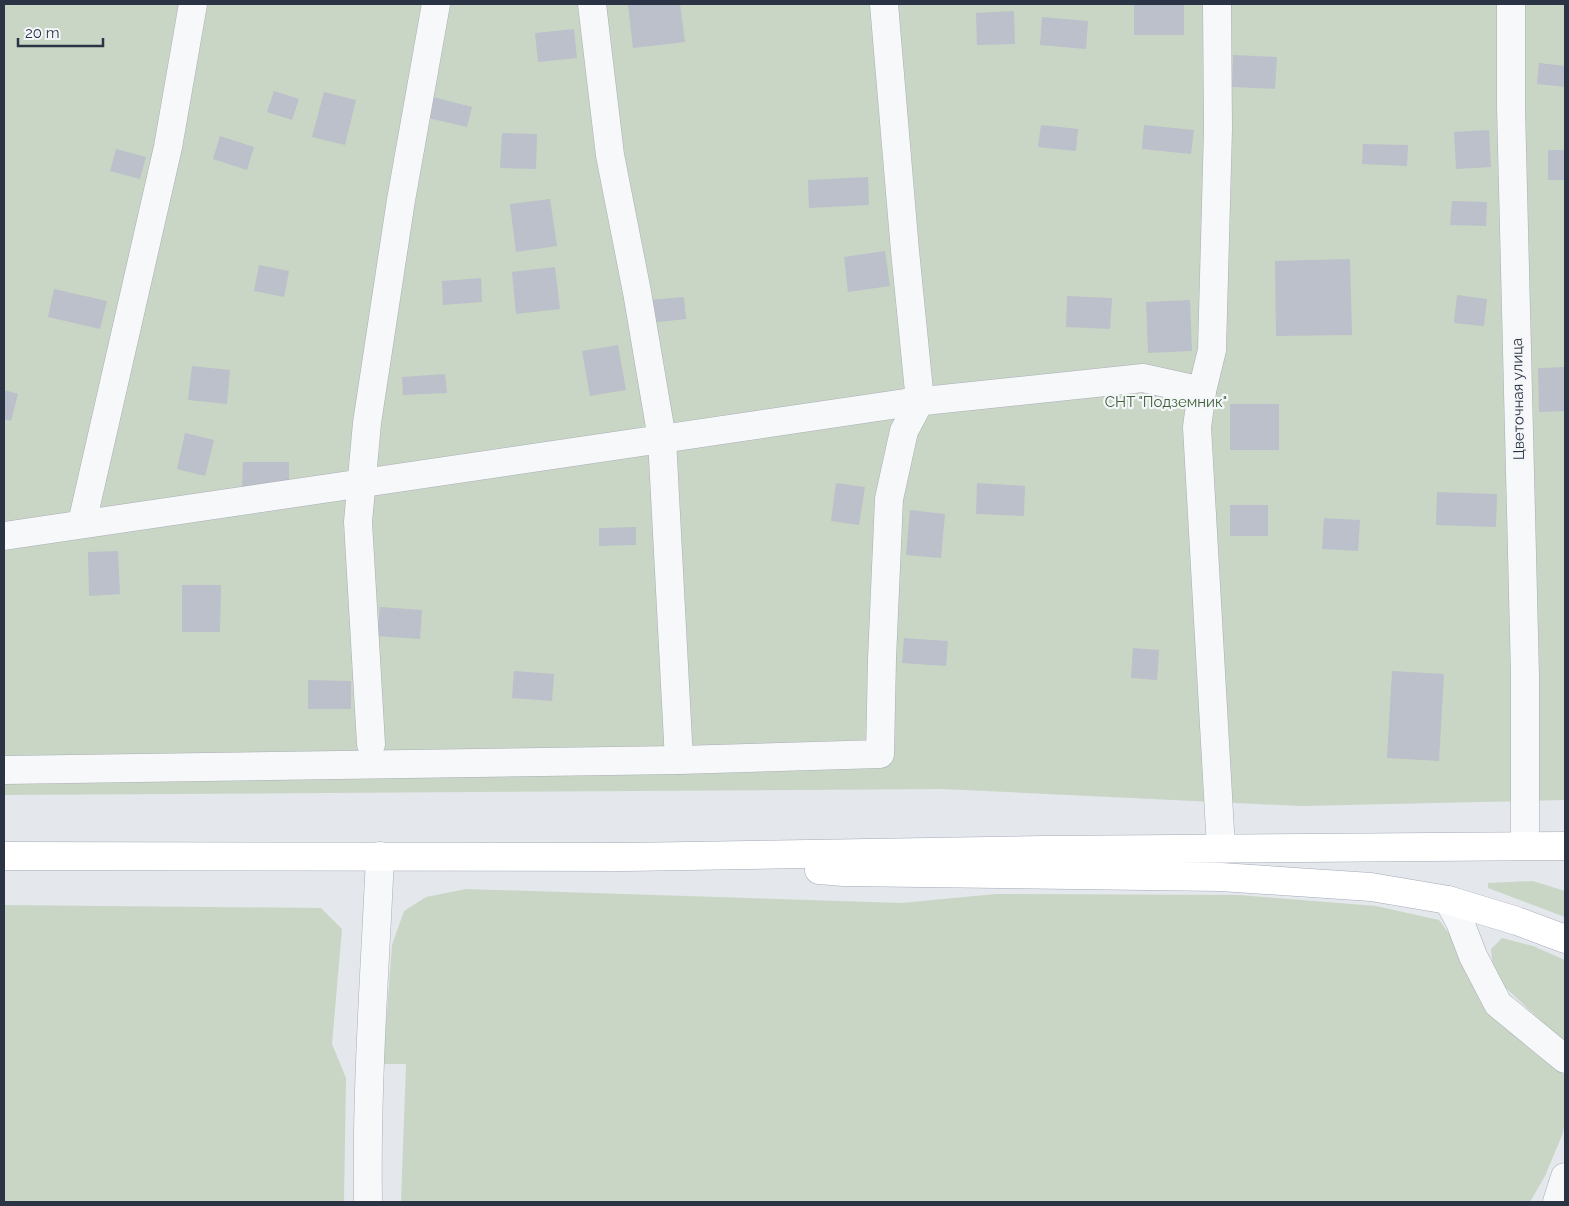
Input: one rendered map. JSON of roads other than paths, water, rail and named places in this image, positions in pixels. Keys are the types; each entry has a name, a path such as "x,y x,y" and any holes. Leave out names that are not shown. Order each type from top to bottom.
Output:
{"main road":[{"path":"4,856 626,856 1221,848 1565,846"},
{"path":"626,856 844,872 1221,877 1371,887 1448,900 1517,921 1565,939"}],"street":[{"path":"82,524 168,147 193,4"},
{"path":"371,744 358,522 361,484 367,424 401,200 436,4"},
{"path":"592,4 610,154 637,292 662,439 679,760"},
{"path":"4,770 679,760 880,754 889,500 904,431 920,401 904,251 884,4"},
{"path":"1218,4 1218,129 1212,350 1202,391 1197,427 1221,848"},
{"name":"Цветочная улица","path":"1511,4 1511,107 1524,675 1525,846"},
{"path":"4,536 920,401 1143,378 1202,391"},
{"path":"368,1202 367,1160 380,856"},
{"path":"1448,900 1460,922 1473,956 1498,1004 1565,1059"},
{"path":"1557,1202 1565,1178"}],"park label":[{"name":"СНТ \"Подземник\"","path":"1166,402"}]}
